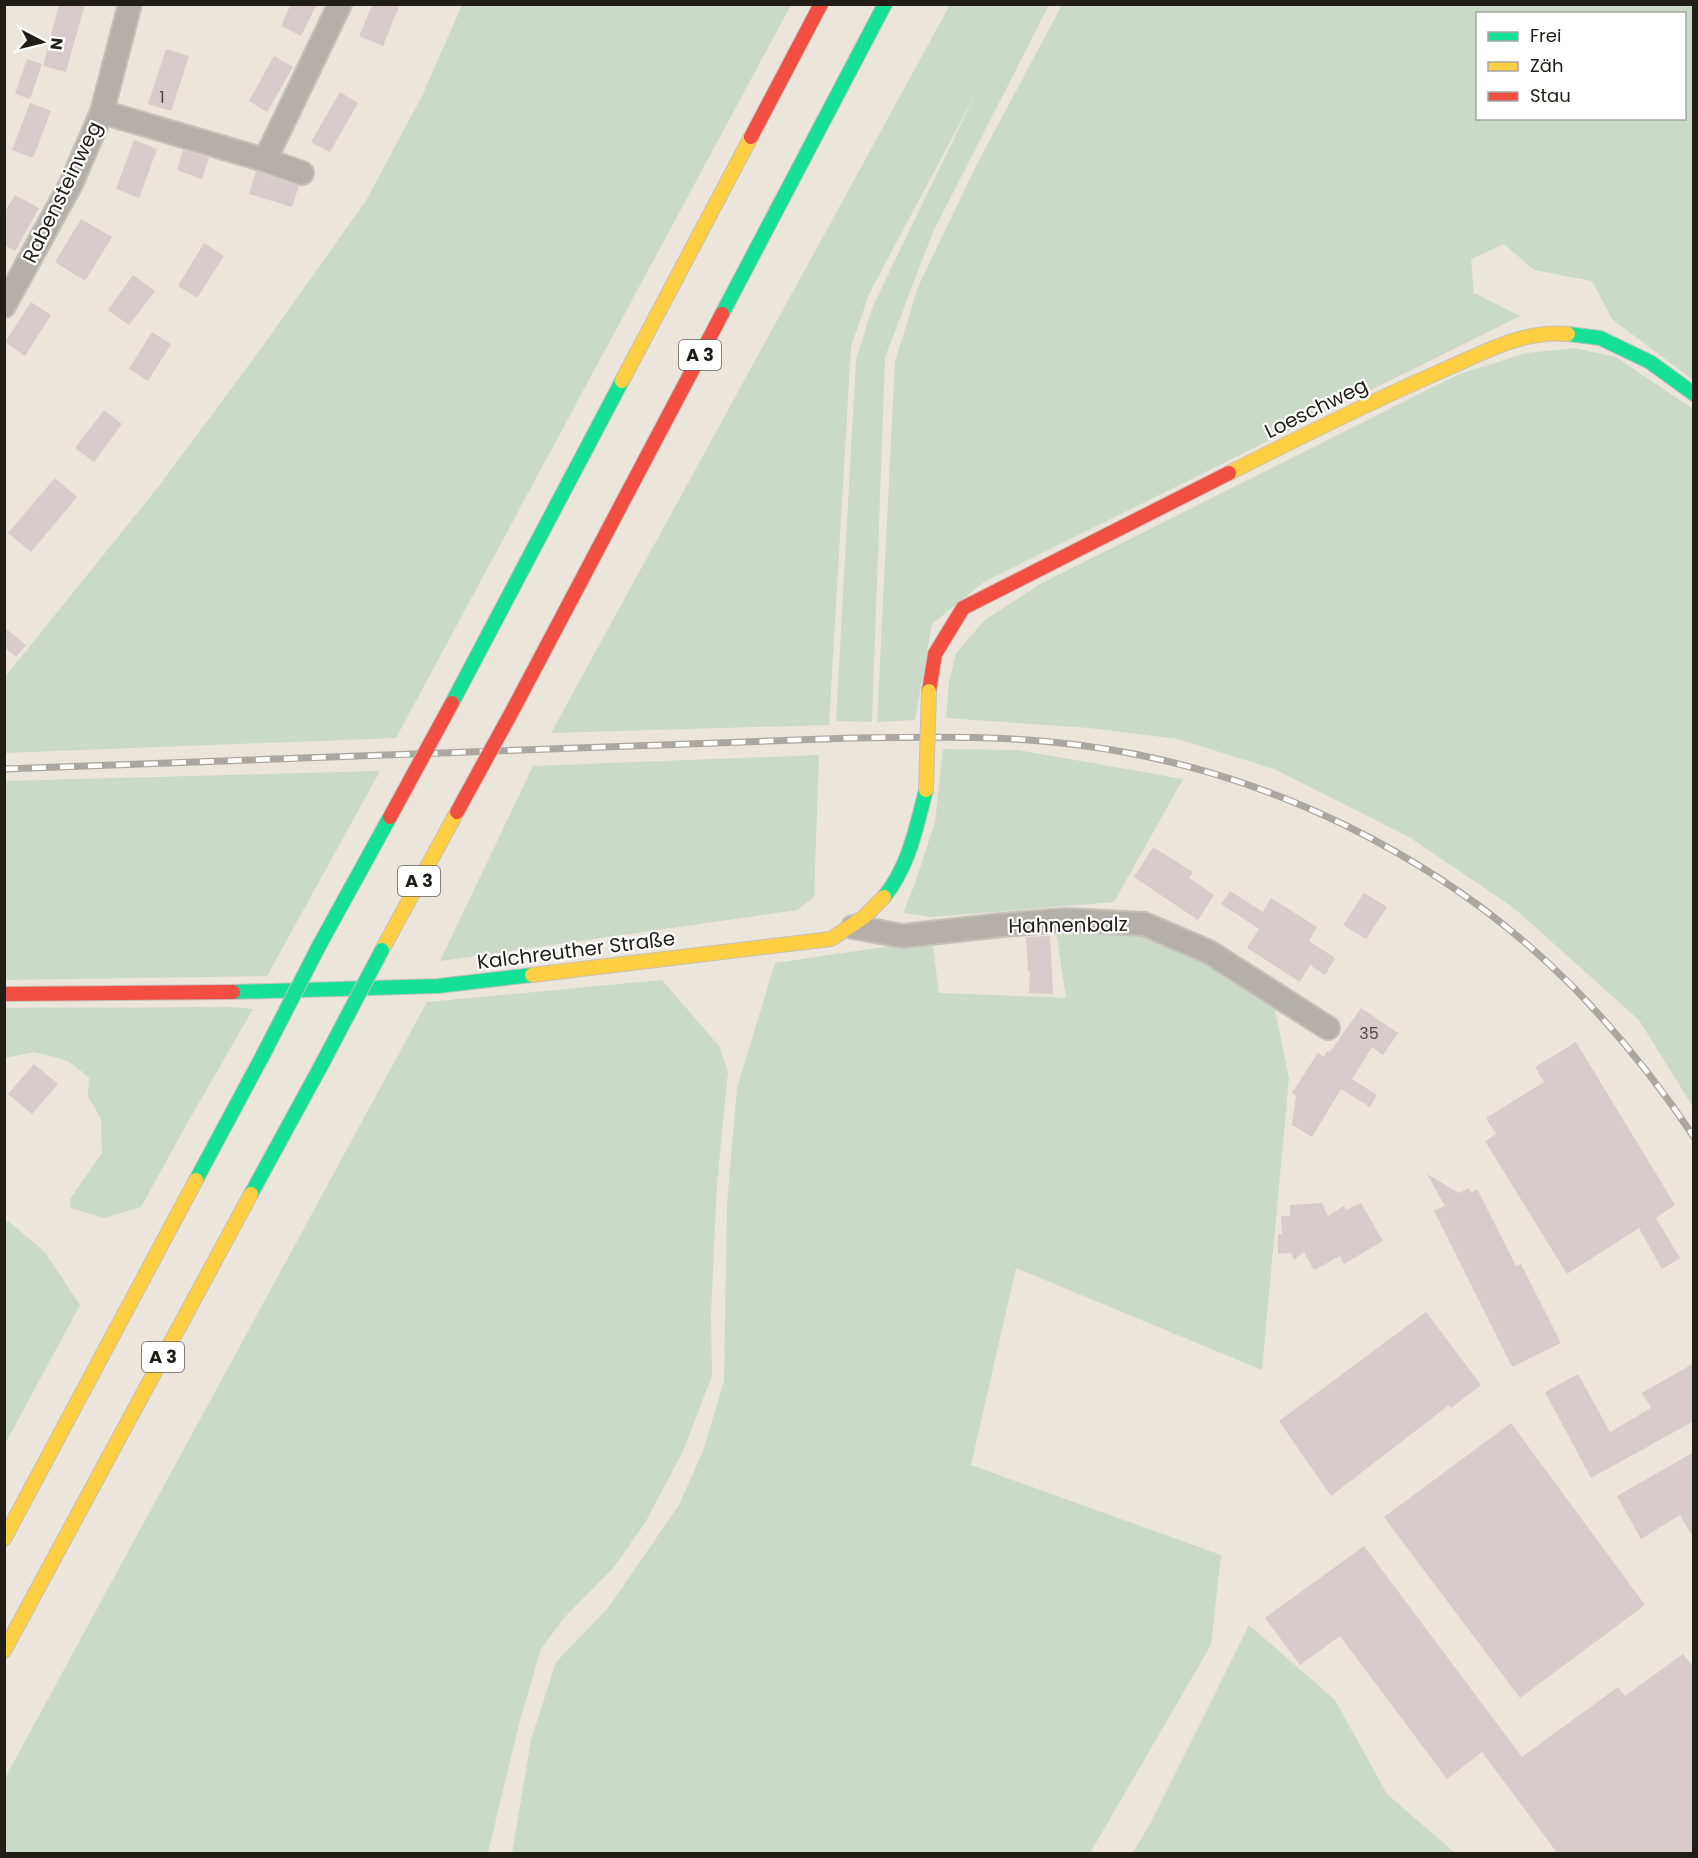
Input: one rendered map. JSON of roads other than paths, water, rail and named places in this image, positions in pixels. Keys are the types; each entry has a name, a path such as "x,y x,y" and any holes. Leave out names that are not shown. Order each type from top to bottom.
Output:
{"main road":[{"name":"A 3","path":"4,1539 320,945 452,703 821,4"},
{"name":"A 3","path":"4,1651 515,706 885,4"},
{"name":"Loeschweg","path":"935,654 963,608 1387,395 1511,340 1555,333 1600,339 1650,362 1694,393"},
{"name":"Kalchreuther Straße","path":"4,994 224,992 438,986 831,939 853,927 883,899 904,866 926,790 929,691 935,654"}],"street":[{"name":"Rabensteinweg","path":"4,306 71,184 102,112 130,4"},
{"path":"265,160 340,4"},
{"path":"102,112 302,173"},
{"name":"Hahnenbalz","path":"853,927 903,936 1066,920 1144,924 1209,952 1328,1028"}],"railway":[{"path":"4,769 909,737 994,738 1050,742 1147,757 1215,774 1281,797 1346,826 1408,859 1467,897 1522,940 1590,1004 1637,1059 1694,1137"}]}
